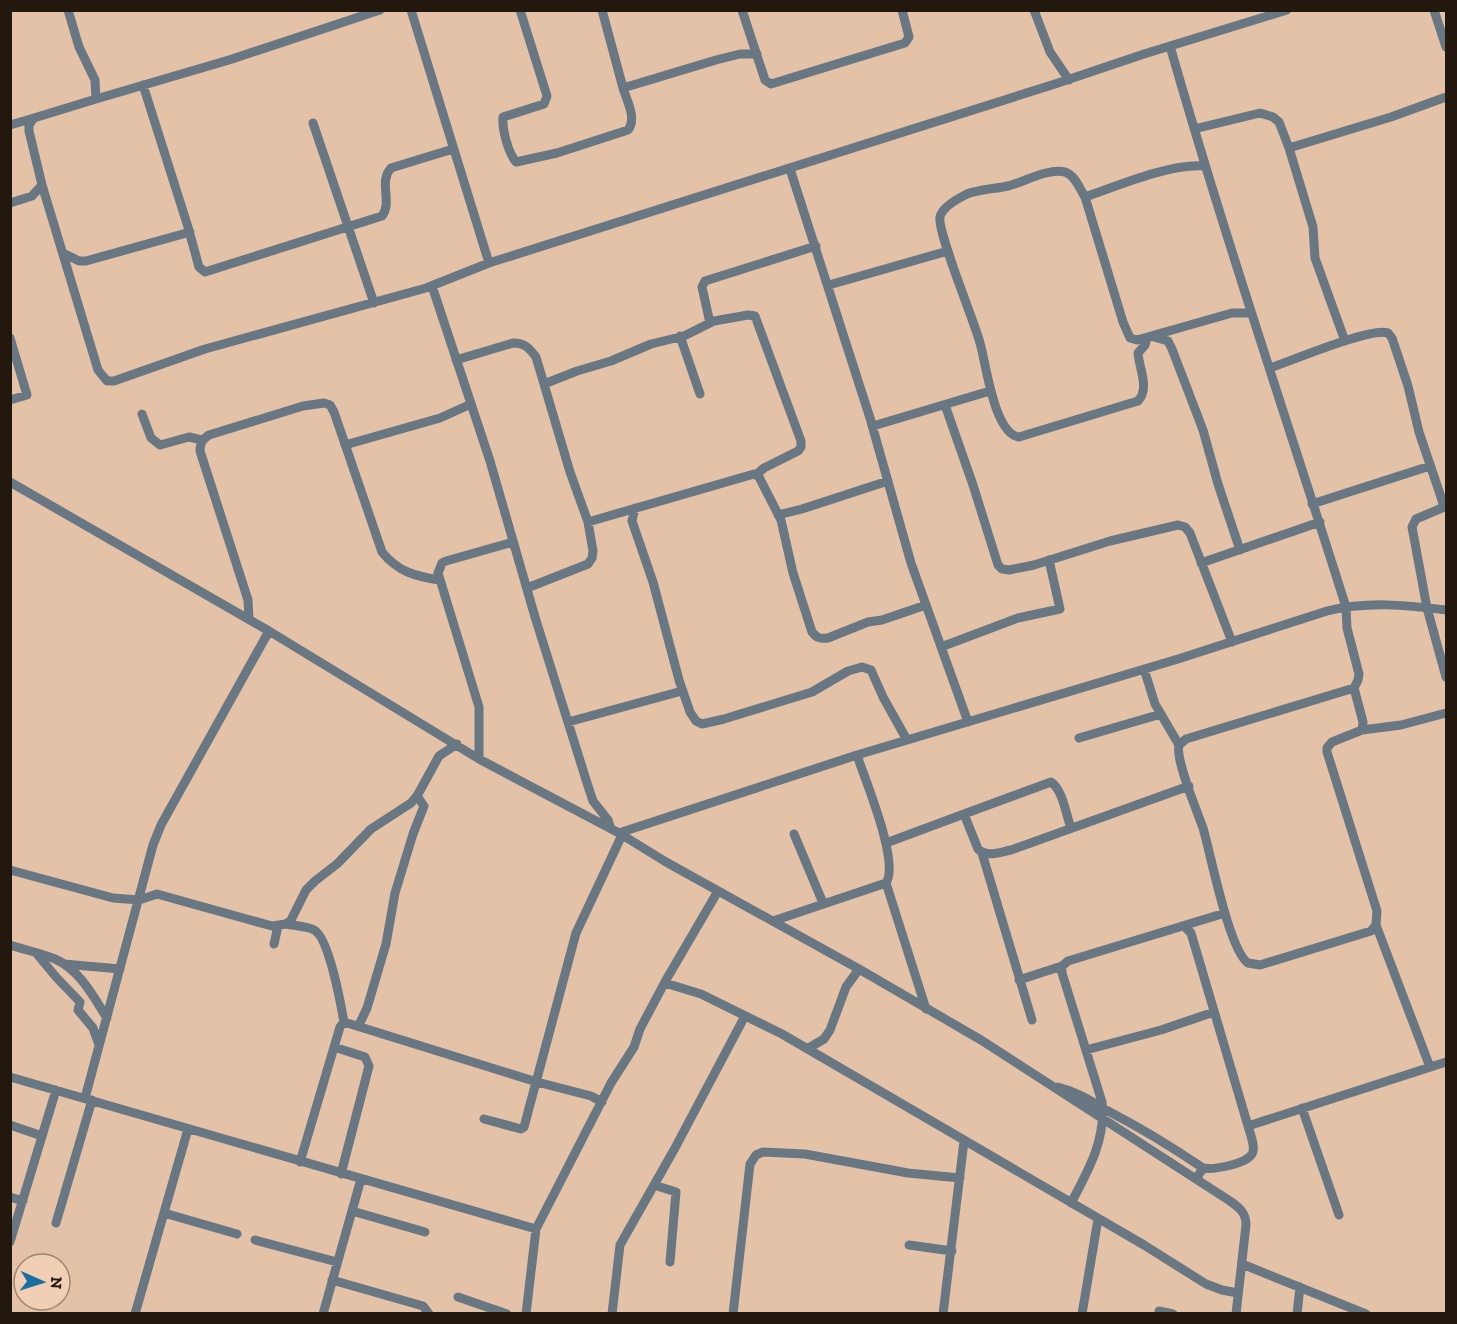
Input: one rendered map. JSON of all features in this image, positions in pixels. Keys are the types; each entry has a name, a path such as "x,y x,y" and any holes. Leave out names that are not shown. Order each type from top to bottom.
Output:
{"street":[{"path":"68,10 80,47 95,80 96,99"},
{"path":"10,125 229,60 380,10"},
{"path":"411,10 489,263"},
{"path":"520,10 548,96 544,104 503,117 514,160 521,162 628,130 632,125 602,10"},
{"path":"742,10 765,80 771,84 905,43 909,37 902,10"},
{"path":"34,118 29,125 29,131 42,185 98,370 107,381 114,381 205,349 432,286 489,263 1287,10"},
{"path":"1434,10 1446,47"},
{"path":"1037,12 1050,52 1069,80"},
{"path":"1170,46 1204,166 1250,313 1270,368 1346,607 1347,628 1359,674 1354,688 1363,722 1362,730"},
{"path":"623,88 724,58 740,54 757,54"},
{"path":"142,86 190,232 199,267 205,272 348,228 385,214 387,210 385,182 387,171 453,149"},
{"path":"1289,148 1391,117 1446,97"},
{"path":"1194,129 1251,113 1265,114 1279,122 1313,227 1315,258 1345,341"},
{"path":"313,123 374,303"},
{"path":"1085,197 1149,176 1189,166 1204,166"},
{"path":"790,169 873,426 905,547 968,722"},
{"path":"1150,337 1138,353 1143,392 1138,401 1018,437 1013,436 1001,419 990,391 986,361 975,322 948,251 939,220 940,214 968,194 1009,186 1048,173 1066,172 1085,197 1130,338 1137,340 1150,337 1232,313 1250,313"},
{"path":"10,202 32,196 42,185"},
{"path":"32,196 47,201"},
{"path":"63,254 79,261 86,261 190,232"},
{"path":"710,323 702,287 705,280 816,246"},
{"path":"829,285 948,251"},
{"path":"432,286 471,404 593,801 617,832"},
{"path":"544,384 611,361 651,344 681,336 723,318 755,316 801,441 798,451 764,468 756,475"},
{"path":"1270,368 1345,341 1379,332 1385,332 1392,338 1430,466 1442,496 1442,508 1416,519 1412,524 1427,608 1446,677"},
{"path":"681,336 700,394"},
{"path":"1150,337 1167,341 1172,349 1203,430 1240,550"},
{"path":"10,338 27,395 10,400"},
{"path":"456,360 513,343 521,343 529,347 536,357 570,471 588,522 593,551 588,564 526,588"},
{"path":"873,426 990,391"},
{"path":"249,619 248,600 200,451 202,440 209,435 293,409 324,403 330,405 382,552 391,563 405,571 439,580"},
{"path":"345,445 440,418 471,404"},
{"path":"945,405 998,565 1002,569 1009,570 1110,541 1178,525 1185,527 1190,533 1232,642"},
{"path":"142,414 151,438 160,445 189,437 202,440"},
{"path":"1312,504 1430,466"},
{"path":"588,522 747,474 756,475 778,515 793,573 812,632 816,637 828,638 868,622 882,620 926,605"},
{"path":"778,515 888,481"},
{"path":"10,482 249,619 479,759 617,832 756,914 773,921 859,969 981,1040 1241,1209 1246,1216 1236,1314"},
{"path":"635,508 632,521 653,582 682,692 696,721 702,724 724,719 812,692 839,675 867,667 871,670 883,697 908,740"},
{"path":"615,514 632,521"},
{"path":"1201,563 1320,522"},
{"path":"479,759 478,707 439,580 439,567 446,561 513,542"},
{"path":"941,647 1018,618 1057,611 1060,607 1049,560"},
{"path":"617,832 857,755 1346,607 1389,604 1446,610"},
{"path":"56,1223 99,1047 153,845 161,825 269,631"},
{"path":"1144,669 1155,704 1179,745 1179,758 1239,953 1243,960 1253,965 1260,965 1371,931 1376,925 1377,911 1327,748 1332,742 1362,730 1401,725 1446,713"},
{"path":"1179,745 1186,740 1354,688"},
{"path":"568,722 682,692"},
{"path":"1079,738 1161,714"},
{"path":"274,944 282,925 291,920 306,890 337,864 371,830 417,796 439,756 457,744"},
{"path":"857,755 886,843 891,872 886,883 926,1009"},
{"path":"886,843 1051,782 1058,790 1071,828"},
{"path":"982,853 988,855 1011,850 1189,786"},
{"path":"358,1025 368,1008 386,944 395,893 424,806 417,796"},
{"path":"964,814 978,849 982,853 1032,1020"},
{"path":"484,1119 521,1129 524,1127 576,933 617,832"},
{"path":"794,834 823,903"},
{"path":"10,870 113,898 139,900 157,894 272,926 282,925 314,930 320,935 333,969 344,1022"},
{"path":"773,921 886,883"},
{"path":"526,1314 536,1229 611,1083 634,1047 640,1029 664,983 718,891"},
{"path":"1019,980 1068,962 1187,929 1196,922 1225,913"},
{"path":"1376,925 1430,1067"},
{"path":"1050,1085 1074,1091 1156,1137 1203,1168 1214,1169 1239,1162 1250,1156 1253,1149 1248,1126 1187,929"},
{"path":"10,945 64,964 90,989 107,1018"},
{"path":"37,954 56,978 80,1002 78,1010 93,1028 99,1047"},
{"path":"64,964 120,969"},
{"path":"1062,966 1062,973 1103,1108 1104,1120 1097,1151 1071,1203"},
{"path":"807,1049 824,1039 830,1030 846,987 859,969"},
{"path":"664,983 701,994 783,1034 1206,1284 1238,1293"},
{"path":"1086,1050 1161,1030 1214,1012"},
{"path":"612,1314 620,1245 745,1016"},
{"path":"344,1022 537,1082 591,1096 602,1102"},
{"path":"300,1162 340,1027 344,1022"},
{"path":"334,1047 365,1057 369,1066 341,1174"},
{"path":"1248,1126 1446,1062"},
{"path":"10,1077 536,1229"},
{"path":"10,1242 56,1090"},
{"path":"1302,1108 1339,1215"},
{"path":"10,1125 42,1136"},
{"path":"135,1314 188,1129"},
{"path":"943,1314 964,1141"},
{"path":"733,1314 750,1164 756,1155 763,1152 805,1154 908,1173 960,1178"},
{"path":"1196,1179 1203,1168"},
{"path":"322,1314 361,1179"},
{"path":"654,1185 676,1192 670,1262"},
{"path":"10,1197 23,1201"},
{"path":"352,1211 425,1232"},
{"path":"164,1213 237,1234"},
{"path":"1082,1314 1098,1219"},
{"path":"255,1240 337,1262"},
{"path":"909,1245 952,1251"},
{"path":"1242,1264 1347,1309 1366,1314"},
{"path":"332,1280 423,1306 429,1314"},
{"path":"1297,1314 1300,1287"},
{"path":"458,1297 507,1314"},
{"path":"1159,1311 1173,1314"}]}
